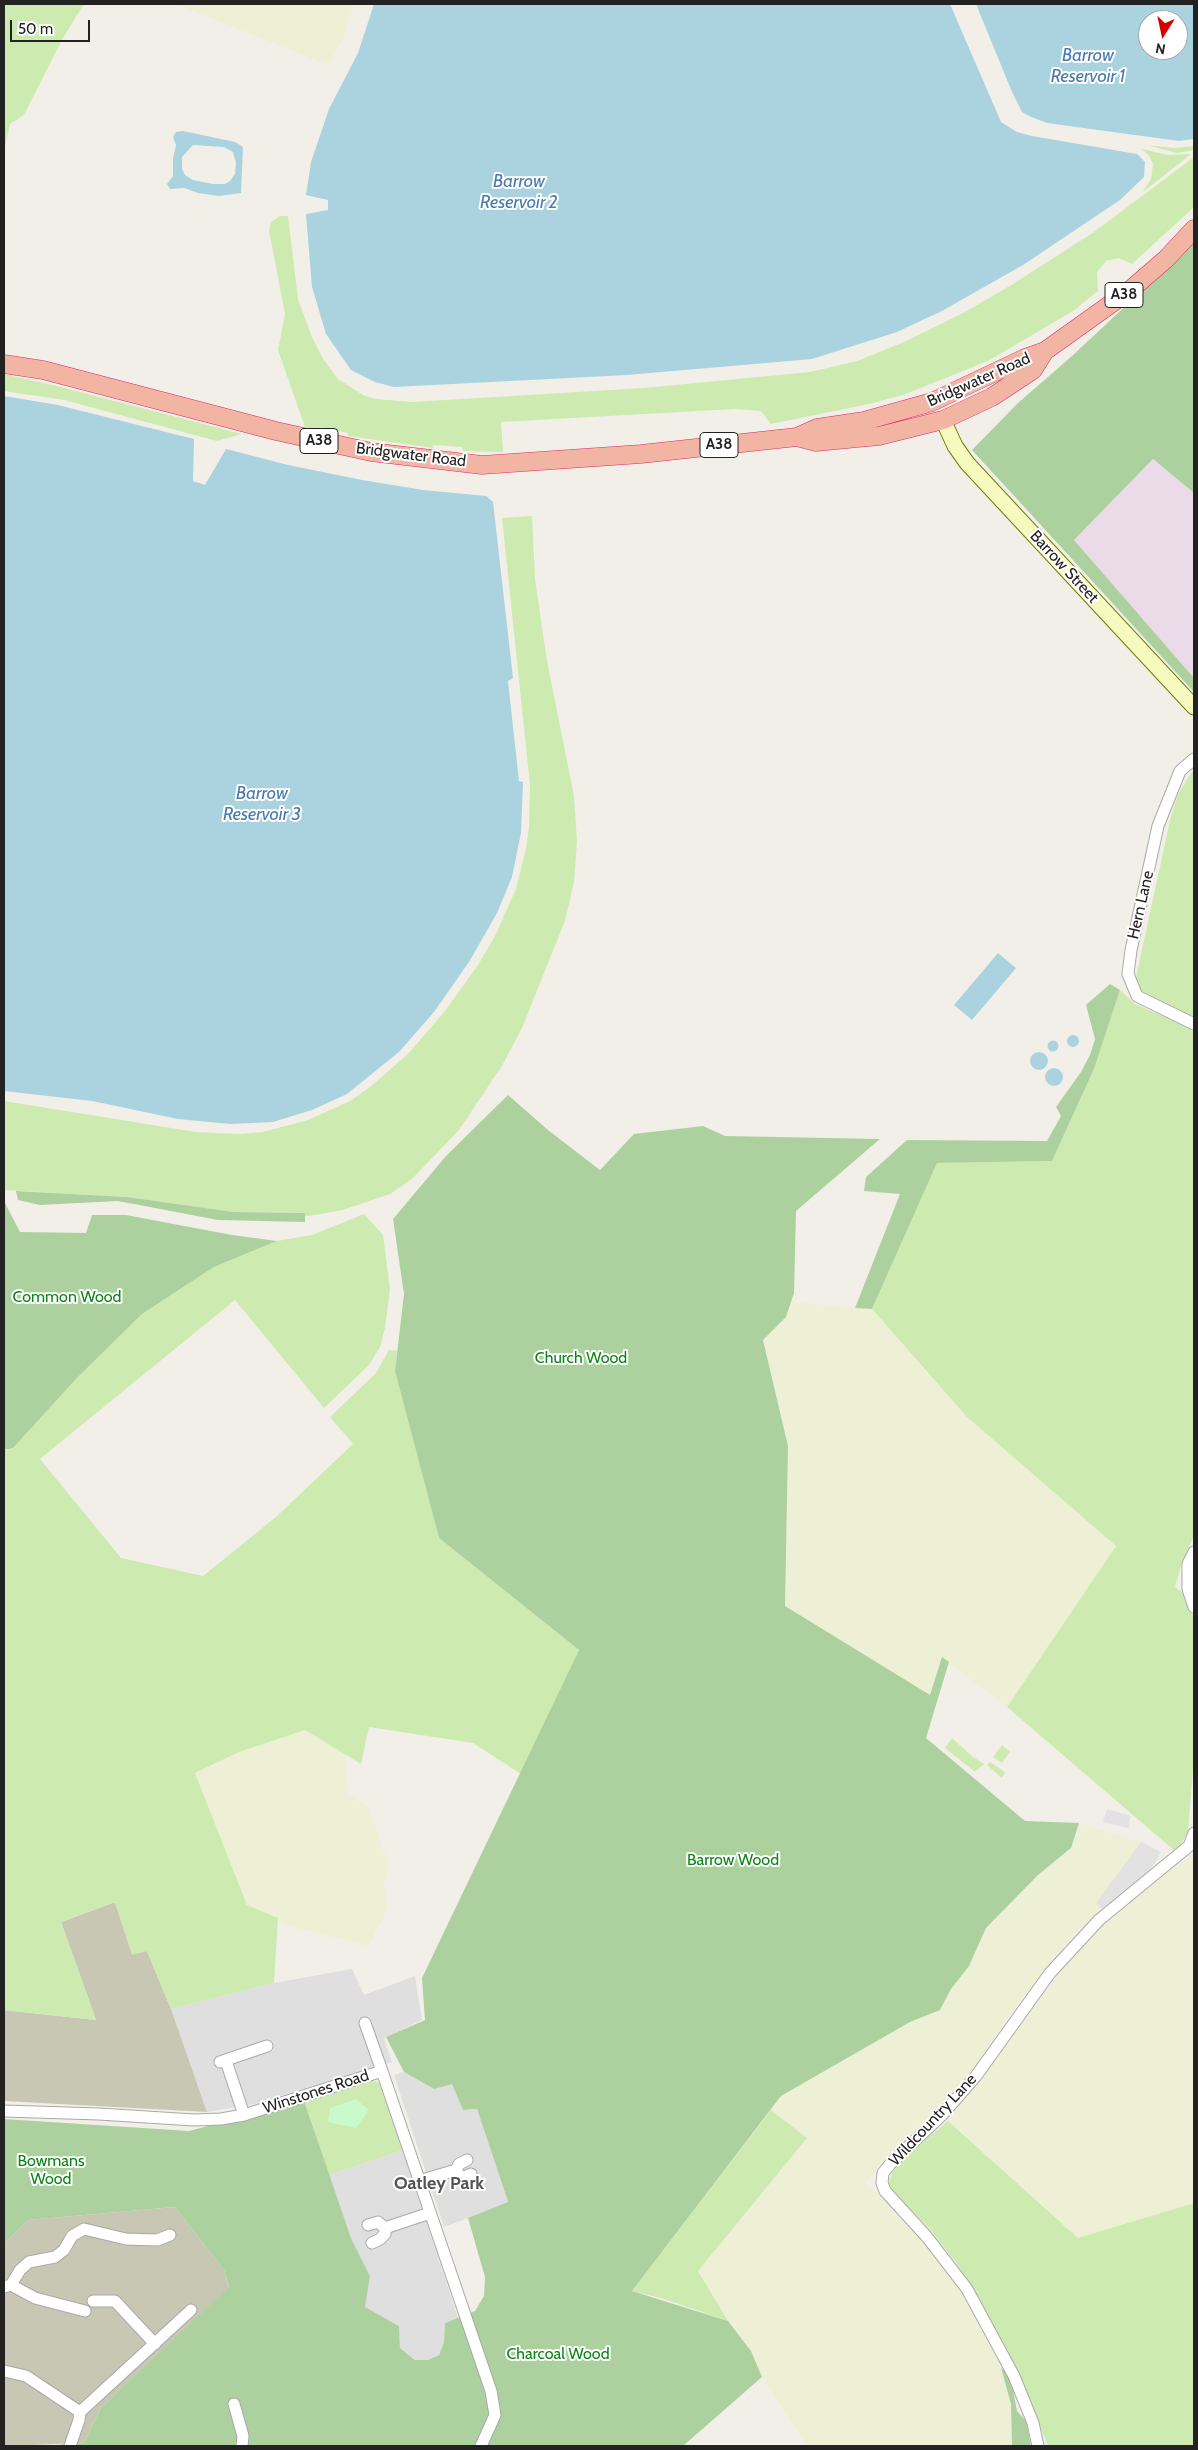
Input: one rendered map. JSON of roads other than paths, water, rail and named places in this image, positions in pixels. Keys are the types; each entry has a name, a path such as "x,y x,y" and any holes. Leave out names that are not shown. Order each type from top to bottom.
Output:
{"highway":[{"name":"Bridgwater Road","path":"4,364 43,370 276,431 371,452 482,465 641,454 797,437 817,428 864,421 952,395 1025,358 1046,350 1129,291 1166,259 1194,229"},
{"name":"Bridgwater Road","path":"797,437 816,442 879,436 943,420 992,397 1033,370 1046,350"},
{"path":"892,414 907,403 950,388 1009,361 1025,358"},
{"path":"943,420 947,404 952,395"},
{"path":"892,414 914,414 929,410 937,413 943,420"}],"main road":[{"name":"Barrow Street","path":"943,420 949,436 967,463 1194,707"}],"street":[{"name":"Hern Lane","path":"1194,759 1180,771 1158,826 1130,950 1128,974 1137,996 1194,1024"},
{"path":"1194,1552 1188,1564 1188,1588 1194,1607"},
{"name":"Wildcountry Lane","path":"1038,2446 1033,2424 1014,2376 967,2289 927,2237 885,2191 882,2183 883,2173 891,2163 942,2115 976,2076 1050,1973 1099,1920 1189,1846 1194,1833"},
{"path":"365,2023 382,2071"},
{"path":"244,2115 223,2062 267,2046"},
{"name":"Winstones Road","path":"4,2111 194,2120 221,2119 244,2115 382,2071 491,2391 495,2415 481,2446"},
{"path":"419,2181 456,2170 459,2164 467,2160"},
{"path":"456,2170 460,2176 464,2177 471,2174"},
{"path":"385,2228 430,2213"},
{"path":"368,2225 378,2222 385,2228 385,2234 372,2242"},
{"path":"85,2311 35,2298 8,2286 20,2270 29,2262 55,2257 64,2250 72,2236 84,2229 126,2239 157,2240 170,2235"},
{"path":"93,2302 115,2301 155,2344"},
{"path":"70,2446 80,2412 191,2310"},
{"path":"4,2371 26,2376 80,2412"},
{"path":"234,2404 243,2436 242,2446"}],"water":[{"name":"Barrow Reservoir 2","path":"374,4 950,4 1001,122 1017,132 1032,136 1137,154 1145,162 1144,177 1120,200 1023,265 942,311 897,332 812,359 627,375 394,387 375,382 351,370 326,334 312,287 306,214 328,210 328,200 306,195 311,162 329,109 358,53"},
{"name":"Barrow Reservoir 1","path":"976,4 1194,4 1194,139 1179,141 1047,123 1022,112"},
{"path":"183,131 235,142 243,147 241,193 219,196 198,193 184,188 170,189 167,184 173,176 173,159 176,145 173,137 176,132","holes":["193,145 224,147 233,152 236,163 235,174 230,181 225,184 213,184 193,180 185,175 182,169 182,157"]},
{"name":"Barrow Reservoir 3","path":"4,396 58,405 194,439 193,481 205,485 226,449 288,465 362,480 423,490 486,496 493,502 513,678 508,681 519,781 523,782 521,833 512,877 497,913 469,962 434,1012 399,1052 347,1094 312,1110 273,1122 230,1124 178,1119 92,1101 4,1091"},
{"path":"998,953 1016,968 972,1020 954,1005"},
{"path":"1071,1035 1075,1035 1079,1041 1075,1047 1071,1047 1067,1043 1067,1039"},
{"path":"1053,1040 1059,1046 1053,1052 1047,1046"},
{"path":"1039,1052 1045,1055 1048,1061 1045,1067 1039,1070 1033,1067 1030,1061 1033,1055"},
{"path":"1054,1068 1060,1071 1063,1077 1060,1083 1054,1086 1048,1083 1045,1077 1048,1071"}],"district":[{"name":"Oatley Park","path":"439,2184"}],"park label":[{"name":"Common Wood","path":"67,1297"},
{"name":"Church Wood","path":"581,1358"},
{"name":"Barrow Wood","path":"733,1860"},
{"name":"Bowmans Wood","path":"51,2170"},
{"name":"Charcoal Wood","path":"558,2354"}]}
